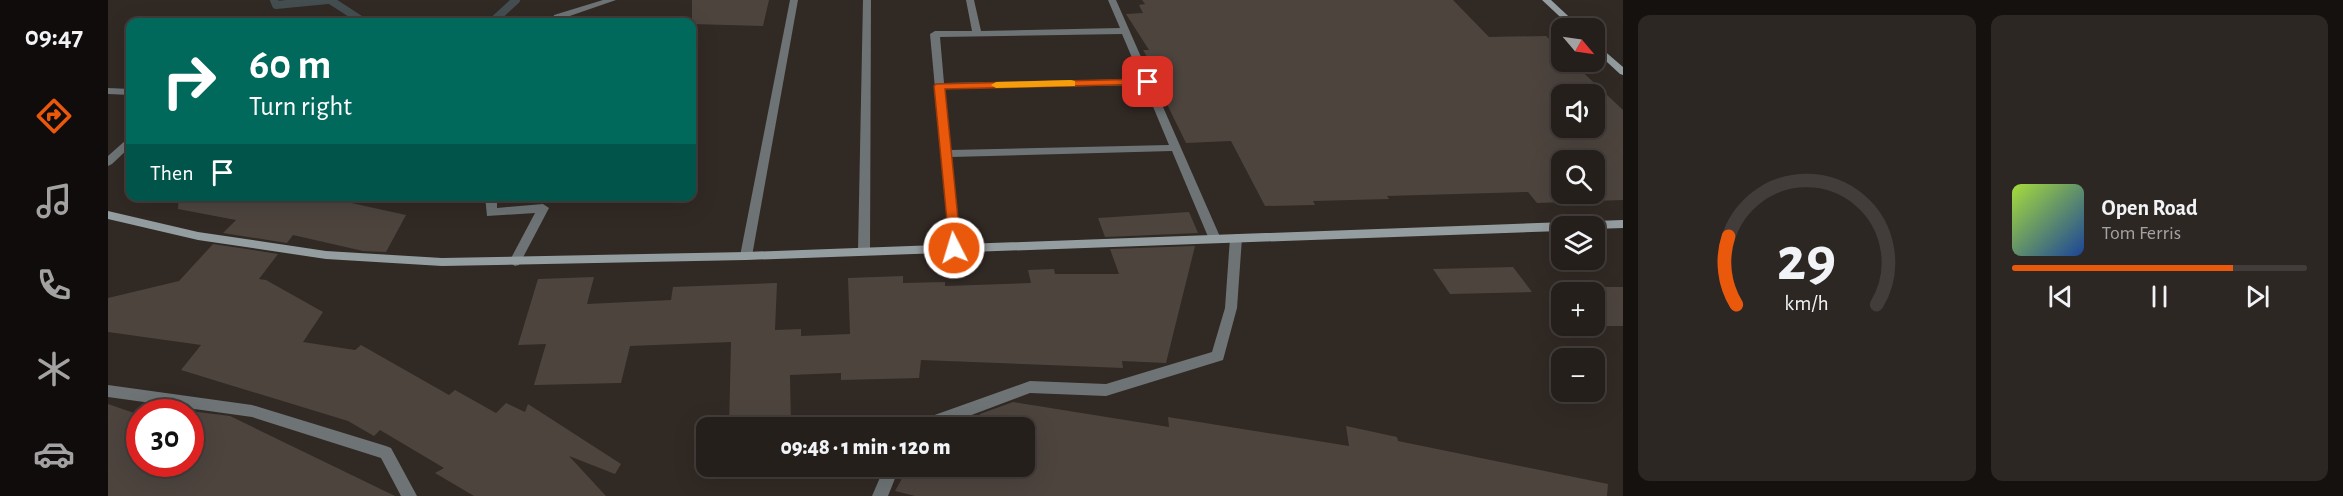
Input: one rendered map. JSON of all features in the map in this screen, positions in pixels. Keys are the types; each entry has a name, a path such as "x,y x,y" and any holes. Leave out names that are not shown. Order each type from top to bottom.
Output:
{"street":[{"path":"557,18 612,0"},
{"path":"746,256 795,0"},
{"path":"864,252 867,0"},
{"path":"970,0 977,34"},
{"path":"1112,0 1215,239"},
{"path":"1546,0 1566,18"},
{"path":"954,248 935,34 1126,31"},
{"path":"1605,55 1623,72"},
{"path":"940,86 1148,82"},
{"path":"108,92 126,92"},
{"path":"108,162 126,146"},
{"path":"946,154 1176,148"},
{"path":"491,201 491,213 543,208 514,262"},
{"path":"108,215 198,236 326,255 442,262 746,256 1551,226"},
{"path":"1605,225 1623,224"},
{"path":"945,417 1030,387 1106,390 1218,356 1231,308 1236,238"},
{"path":"108,391 252,411 386,453 409,496"},
{"path":"880,496 888,477"}],"building":[{"path":"692,0 769,0 763,26 696,24 696,18 692,18"},
{"path":"1142,0 1453,0 1489,37 1546,36 1551,41 1551,72 1583,72 1595,84 1551,84 1551,138 1605,138 1605,93 1623,110 1623,200 1605,201 1605,150 1551,150 1551,203 1537,203 1528,192 1387,196 1389,199 1313,201 1315,205 1265,206 1231,141 1186,143 1160,90 1166,89 1143,50 1149,50 1126,14 1143,13 1139,5 1145,4"},
{"path":"179,201 342,201 406,215 386,252 363,251 293,235 287,243 223,233 236,220 178,209"},
{"path":"1189,212 1198,233 1105,237 1098,218"},
{"path":"213,244 278,254 259,279 266,280 323,312 303,342 355,350 361,345 449,395 455,390 496,413 506,403 525,412 528,404 621,464 615,474 569,456 606,496 474,496 435,473 444,468 380,430 374,436 348,421 181,370 201,345 108,332 108,298 179,281"},
{"path":"1195,246 1166,363 1122,361 1123,368 921,360 919,378 841,380 841,373 790,375 791,417 729,417 731,342 630,346 621,383 534,385 546,344 518,345 538,279 594,277 587,304 671,300 673,287 777,283 775,330 801,329 801,336 850,334 848,278 903,276 903,283 945,282 945,286 1031,283 1028,270 1054,269 1055,274 1119,274 1110,249"},
{"path":"1513,267 1532,292 1450,294 1433,269"},
{"path":"1605,287 1623,287 1623,326 1605,326"},
{"path":"1013,402 1169,427 1168,417 1349,446 1346,426 1397,437 1398,441 1608,484 1607,496 915,496 895,491 903,477 1035,477 1035,417 980,417 980,414"},
{"path":"108,404 126,410 126,477 204,477 204,413 230,416 395,496 108,496"}],"waterway":[{"path":"274,0 276,5 328,0"},
{"path":"330,0 358,18"},
{"path":"496,18 516,0"}],"slow traffic":[{"path":"996,85 1071,84"}],"route":[{"path":"954,248 940,86 1148,82"}]}
